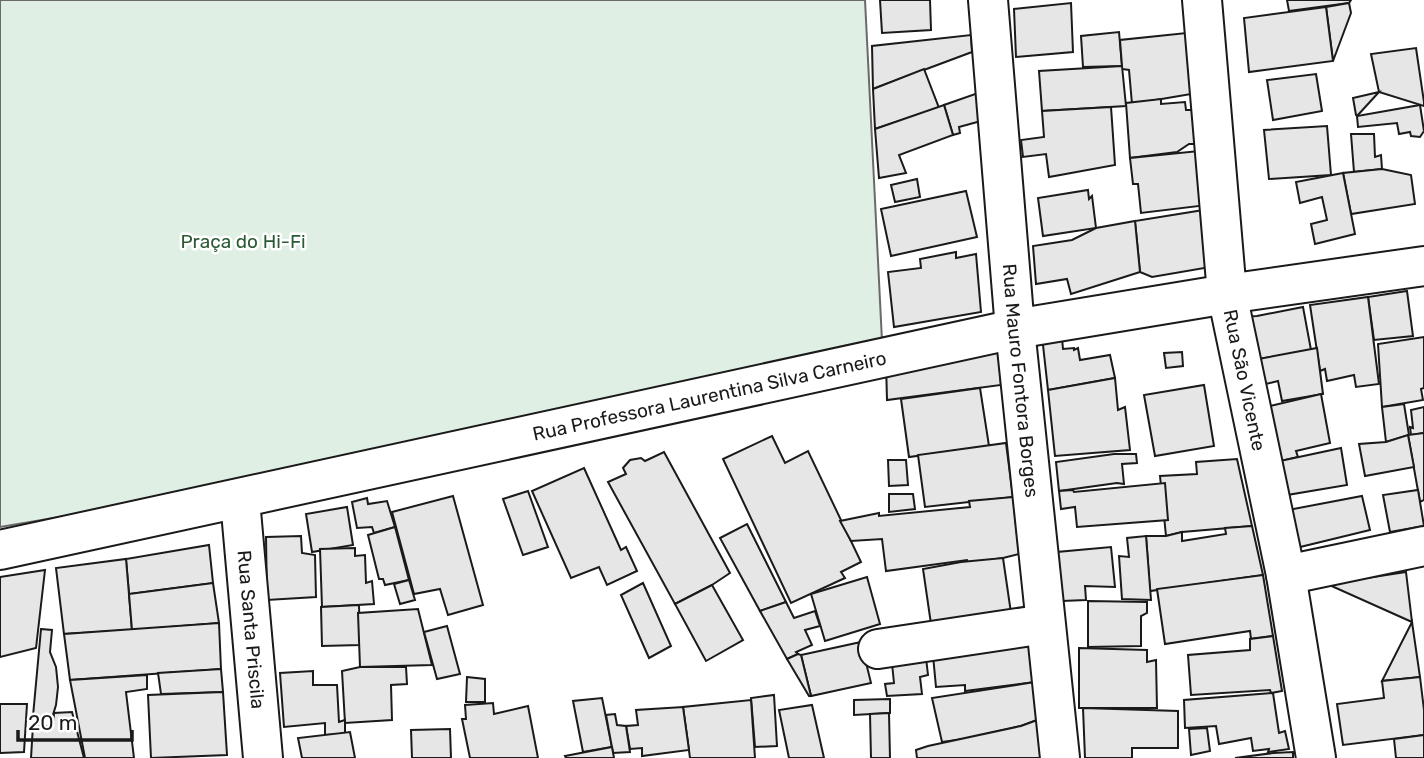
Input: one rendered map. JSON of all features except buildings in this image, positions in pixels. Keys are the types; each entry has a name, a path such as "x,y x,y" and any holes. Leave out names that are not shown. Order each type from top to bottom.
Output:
{"street":[{"name":"Rua Mauro Fontora Borges","path":"988,0 1015,329 1060,758"},
{"name":"Rua São Vicente","path":"1202,0 1227,294 1286,575 1316,758"},
{"name":"Rua Professora Laurentina Silva Carneiro","path":"5,546 240,500 1015,329 1227,294 1424,266"},
{"name":"Rua Santa Priscila","path":"240,500 262,758"},
{"path":"1286,575 1424,546"},
{"path":"878,649 1045,624"}],"green space":[{"name":"Praça do Hi-Fi","path":"0,0 865,0 882,341 344,469 0,527"}]}
